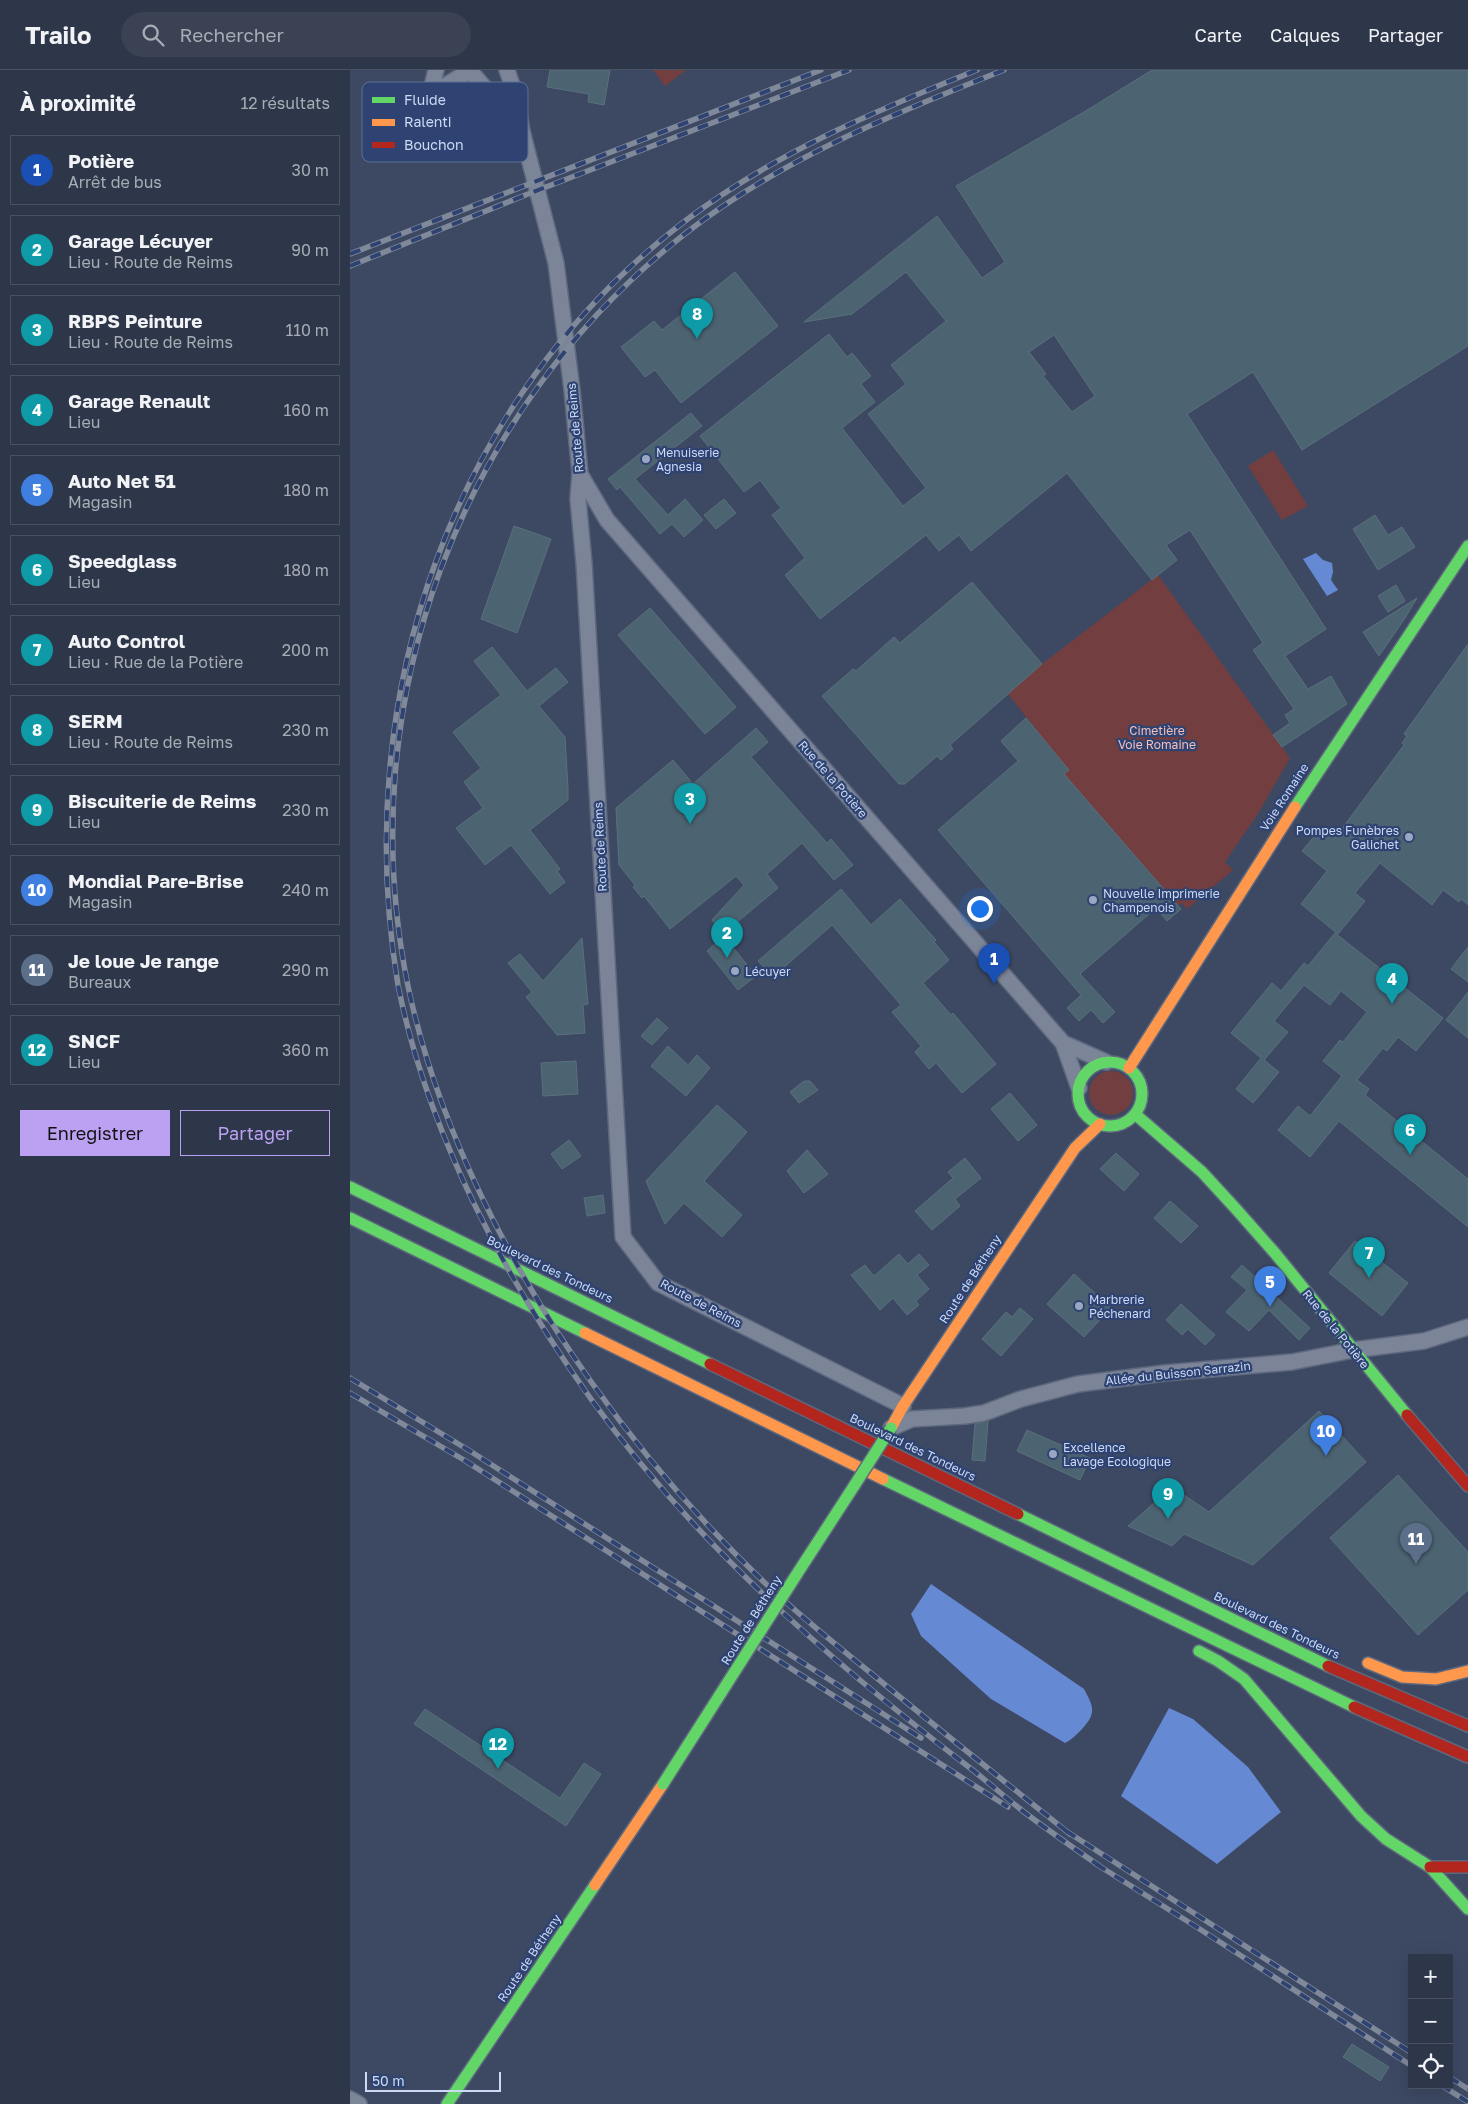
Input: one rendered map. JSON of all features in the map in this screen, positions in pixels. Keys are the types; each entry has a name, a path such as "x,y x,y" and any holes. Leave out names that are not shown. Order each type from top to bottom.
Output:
{"main road":[{"name":"Voie Romaine","path":"1130,1068 1204,945 1468,546"},
{"path":"1106,1062 1114,1062 1130,1068 1137,1076 1141,1085 1140,1105 1135,1114 1128,1121 1119,1125 1100,1124 1093,1121 1082,1110 1079,1103 1079,1088 1085,1074 1098,1064 1106,1062"},
{"name":"Route de Bétheny","path":"1075,1148 1082,1110"},
{"name":"Rue de la Potière","path":"1135,1114 1202,1172 1274,1252 1353,1350 1468,1486"},
{"name":"Route de Bétheny","path":"447,2104 664,1784 891,1428 903,1406 1026,1218 1075,1148 1100,1124"},
{"name":"Boulevard des Tondeurs","path":"350,1187 1317,1661 1468,1726"},
{"path":"350,1218 1364,1712 1468,1757"},
{"path":"1013,1542 1072,1584"},
{"path":"1128,1568 1265,1622"},
{"path":"1192,1647 1218,1661 1244,1679 1361,1816 1386,1839 1430,1867 1468,1909"},
{"path":"1357,1658 1402,1677 1436,1679 1468,1671"},
{"path":"1430,1867 1468,1867"}],"street":[{"name":"Route de Reims","path":"507,70 511,82"},
{"path":"451,82 469,72"},
{"name":"Route de Reims","path":"469,72 478,82"},
{"name":"Route de Reims","path":"528,154 556,263 565,325 580,473 578,499 623,1237 658,1283 903,1406"},
{"name":"Rue de la Potière","path":"580,473 607,520 1063,1043 1106,1062"},
{"path":"580,526 607,520"},
{"path":"1063,1043 1079,1088"},
{"name":"Allée du Buisson Sarrazin","path":"891,1428 912,1419 965,1416 984,1412 1021,1399 1078,1384 1165,1373 1292,1362 1353,1350 1424,1341 1468,1327"},
{"path":"350,2098 359,2104"}],"green space":[{"path":"653,70 686,70 665,86"},
{"path":"1273,450 1308,506 1282,520 1248,466"},
{"name":"Cimetière Voie Romaine","path":"1158,575 1290,758 1259,812 1225,862 1233,870 1187,909 1182,903 1178,905 1064,774 1068,770 1008,694 1042,664"},
{"path":"1111,1071 1123,1075 1129,1081 1133,1093 1129,1105 1123,1111 1111,1115 1099,1111 1093,1105 1089,1093 1093,1081 1099,1075"}],"water":[{"path":"1316,553 1323,560 1332,563 1333,572 1331,580 1338,590 1327,596 1303,559"},
{"path":"931,1584 1084,1689 1090,1700 1092,1713 1083,1728 1065,1743 991,1699 921,1636 911,1614"},
{"path":"1169,1708 1193,1719 1248,1767 1281,1812 1217,1864 1121,1796"}],"building":[{"path":"550,70 610,70 604,105 588,102 589,94 547,87"},
{"path":"1152,70 1468,70 1468,346 1302,450 1253,372 1187,414 1326,629 1285,656 1308,689 1331,676 1347,704 1282,747 1273,735 1290,723 1285,715 1294,709 1253,650 1263,643 1190,530 1166,545 1177,560 1152,580 1067,473 971,551 959,535 939,551 926,535 820,619 785,575 805,558 772,515 781,508 760,480 744,492 700,436 829,334 847,357 852,353 871,376 861,384 875,402 842,428 903,506 926,488 868,414 906,384 891,365 946,321 906,272 852,314 804,322 937,216 982,278 1005,262 956,186","holes":["1054,335 1095,396 1072,412 1043,376 1046,374 1029,352"]},
{"path":"735,272 778,326 681,403 655,370 645,377 621,347 654,321 662,330"},
{"path":"691,413 702,426 635,479 668,515 685,499 703,520 684,537 672,524 660,534 620,487 617,490 608,479"},
{"path":"724,499 736,513 716,529 704,515"},
{"path":"1375,515 1388,535 1402,527 1415,547 1378,570 1353,529"},
{"path":"514,526 551,539 517,633 481,619"},
{"path":"972,582 1042,664 950,745 953,749 941,760 937,756 905,784 899,784 822,696 853,669 856,671 894,637 900,643"},
{"path":"1396,585 1405,601 1388,612 1378,596"},
{"path":"1417,598 1405,618 1379,656 1363,632"},
{"path":"650,608 736,707 705,734 618,635"},
{"path":"1468,644 1468,905 1461,899 1459,902 1443,890 1432,905 1380,863 1355,893 1365,901 1338,934 1301,904 1327,871 1302,851 1317,833 1324,838 1328,832 1335,838 1404,745 1402,743 1407,736 1404,734"},
{"path":"492,647 527,691 556,668 568,682 539,706 565,737 568,788 568,800 530,830 560,869 557,871 565,882 550,894 511,845 485,865 456,828 483,808 464,782 481,768 453,732 501,695 474,661"},
{"path":"1026,718 1069,770 1064,774 1181,909 1167,921 1156,908 1080,974 1115,1012 1103,1023 1091,1010 1079,1021 1067,1008 1081,995 938,830 1018,761 1001,741"},
{"path":"756,728 768,742 751,757 827,843 831,839 853,865 834,880 802,843 767,874 778,888 723,934 712,920 744,885 736,876 670,929 644,896 642,898 633,887 635,885 619,865 616,808 673,760 693,784"},
{"path":"841,889 871,925 900,899 936,940 934,942 949,960 923,983 951,1015 953,1013 996,1064 962,1093 936,1063 929,1069 915,1052 921,1046 892,1012 901,1005 832,925 773,977 758,961"},
{"path":"1335,933 1443,1018 1416,1051 1398,1037 1387,1051 1383,1048 1357,1080 1369,1089 1365,1095 1468,1179 1468,1227 1339,1121 1310,1157 1278,1130 1298,1106 1310,1116 1342,1076 1323,1061 1340,1040 1343,1042 1367,1012 1341,991 1330,1005 1304,985 1274,1021 1288,1032 1264,1060 1279,1072 1253,1103 1236,1089 1261,1058 1231,1033 1272,983 1281,991 1304,963 1308,966"},
{"path":"724,936 756,976 738,990 707,951"},
{"path":"582,938 588,1004 583,1005 585,1033 557,1035 526,997 532,992 508,963 520,954 543,981"},
{"path":"1468,947 1468,982 1451,969"},
{"path":"1468,992 1468,1038 1446,1020"},
{"path":"657,1018 668,1028 652,1045 641,1036"},
{"path":"668,1046 688,1065 697,1055 710,1068 686,1096 651,1066"},
{"path":"576,1061 578,1094 543,1096 541,1063"},
{"path":"804,1081 810,1081 818,1090 799,1103 790,1092"},
{"path":"1010,1093 1037,1125 1018,1141 991,1109"},
{"path":"717,1105 747,1132 704,1181 742,1215 722,1237 684,1203 665,1224 646,1181"},
{"path":"569,1140 581,1156 562,1169 551,1154"},
{"path":"807,1150 828,1174 804,1193 787,1171"},
{"path":"1116,1153 1139,1174 1124,1191 1100,1169"},
{"path":"965,1158 981,1178 955,1199 960,1206 932,1230 915,1211 953,1178 948,1172"},
{"path":"603,1195 605,1213 587,1216 584,1198"},
{"path":"1170,1201 1198,1226 1181,1243 1154,1218"},
{"path":"1355,1241 1408,1283 1382,1316 1329,1273"},
{"path":"899,1254 908,1264 919,1254 929,1265 917,1275 929,1289 916,1301 919,1305 907,1315 893,1298 880,1310 851,1275 865,1265 874,1276"},
{"path":"1242,1265 1310,1328 1299,1340 1269,1310 1249,1331 1226,1312 1247,1290 1231,1277"},
{"name":"Marbrerie Péchenard","path":"1074,1274 1111,1308 1084,1337 1047,1304"},
{"path":"1181,1304 1215,1335 1205,1345 1188,1329 1182,1335 1166,1320"},
{"path":"1020,1308 1033,1319 1001,1356 982,1339 1006,1312 1012,1317"},
{"path":"1319,1411 1366,1462 1253,1565 1184,1534 1172,1546 1128,1526 1172,1487 1209,1512"},
{"path":"988,1421 985,1461 972,1460 975,1424"},
{"name":"Excellence Lavage Ecologique","path":"1027,1430 1090,1458 1080,1480 1017,1451"},
{"path":"1398,1475 1468,1552 1468,1590 1418,1635 1330,1538"},
{"path":"425,1709 560,1798 584,1763 601,1774 566,1826 414,1724"},
{"path":"1352,2044 1389,2067 1380,2081 1343,2057"}],"railway":[{"path":"350,254 821,70"},
{"path":"350,266 528,194 849,70"},
{"path":"977,70 901,101 826,136 753,175 719,197 685,221 604,293 535,375 479,465 436,562 406,664 390,769 387,877 398,985 411,1040 428,1094 449,1149 473,1202 500,1254 559,1353 591,1399 631,1452 674,1503 719,1551 816,1642 917,1727 1024,1812 1101,1867"},
{"path":"1004,70 839,140 760,182 722,207 686,233 607,304 539,385 483,474 440,570 411,670 395,774 394,880 408,986 437,1090 457,1142 505,1244 562,1339 611,1410 696,1513 766,1584 832,1641 1070,1834"},
{"path":"350,1378 470,1451 921,1738"},
{"path":"350,1393 464,1460 1008,1807"},
{"path":"1066,1831 1408,2050"},
{"path":"1096,1864 1408,2063"},
{"path":"1453,2080 1468,2089"},
{"path":"1447,2089 1468,2102"}],"traffic: fast":[{"path":"1295,807 1468,546"},
{"path":"1110,1062 1122,1065 1133,1071 1139,1082 1142,1094 1139,1106 1133,1117 1122,1123 1110,1126 1098,1123 1087,1117 1081,1106 1078,1094 1081,1082 1087,1071 1098,1065 1110,1062"},
{"path":"1135,1114 1202,1172 1236,1209 1274,1252 1407,1415"},
{"path":"350,1187 710,1364"},
{"path":"350,1218 585,1333"},
{"path":"854,1486 891,1428"},
{"path":"883,1479 1354,1707"},
{"path":"795,1577 854,1486"},
{"path":"1018,1514 1328,1666"},
{"path":"663,1784 795,1577"},
{"path":"1199,1651 1218,1661 1244,1679 1361,1816 1386,1839 1430,1867 1468,1909"},
{"path":"447,2104 595,1885"}],"traffic: slow":[{"path":"1129,1068 1295,807"},
{"path":"891,1428 903,1406 1075,1148 1100,1124"},
{"path":"585,1333 883,1479"},
{"path":"1368,1663 1402,1677 1436,1679 1468,1671"},
{"path":"595,1885 663,1784"}],"traffic: jam":[{"path":"710,1364 1018,1514"},
{"path":"1407,1415 1468,1486"},
{"path":"1328,1666 1468,1726"},
{"path":"1354,1707 1468,1757"},
{"path":"1430,1867 1468,1867"}],"place":[{"name":"SERM","path":"697,339"},
{"name":"Menuiserie Agnesia","path":"646,459"},
{"name":"RBPS Peinture","path":"690,824"},
{"name":"Pompes Funèbres Galichet","path":"1409,837"},
{"name":"Nouvelle Imprimerie Champenois","path":"1093,900"},
{"name":"Garage Lécuyer","path":"727,958"},
{"name":"Lécuyer","path":"735,971"},
{"name":"Potière","path":"994,984"},
{"name":"Garage Renault","path":"1392,1004"},
{"name":"Speedglass","path":"1410,1155"},
{"name":"Auto Control","path":"1369,1278"},
{"name":"Marbrerie Péchenard","path":"1079,1306"},
{"name":"Auto Net 51","path":"1270,1307"},
{"name":"Excellence Lavage Ecologique","path":"1053,1454"},
{"name":"Mondial Pare-Brise","path":"1326,1456"},
{"name":"Biscuiterie de Reims","path":"1168,1519"},
{"name":"Je loue Je range","path":"1416,1564"},
{"name":"SNCF","path":"498,1769"}]}
